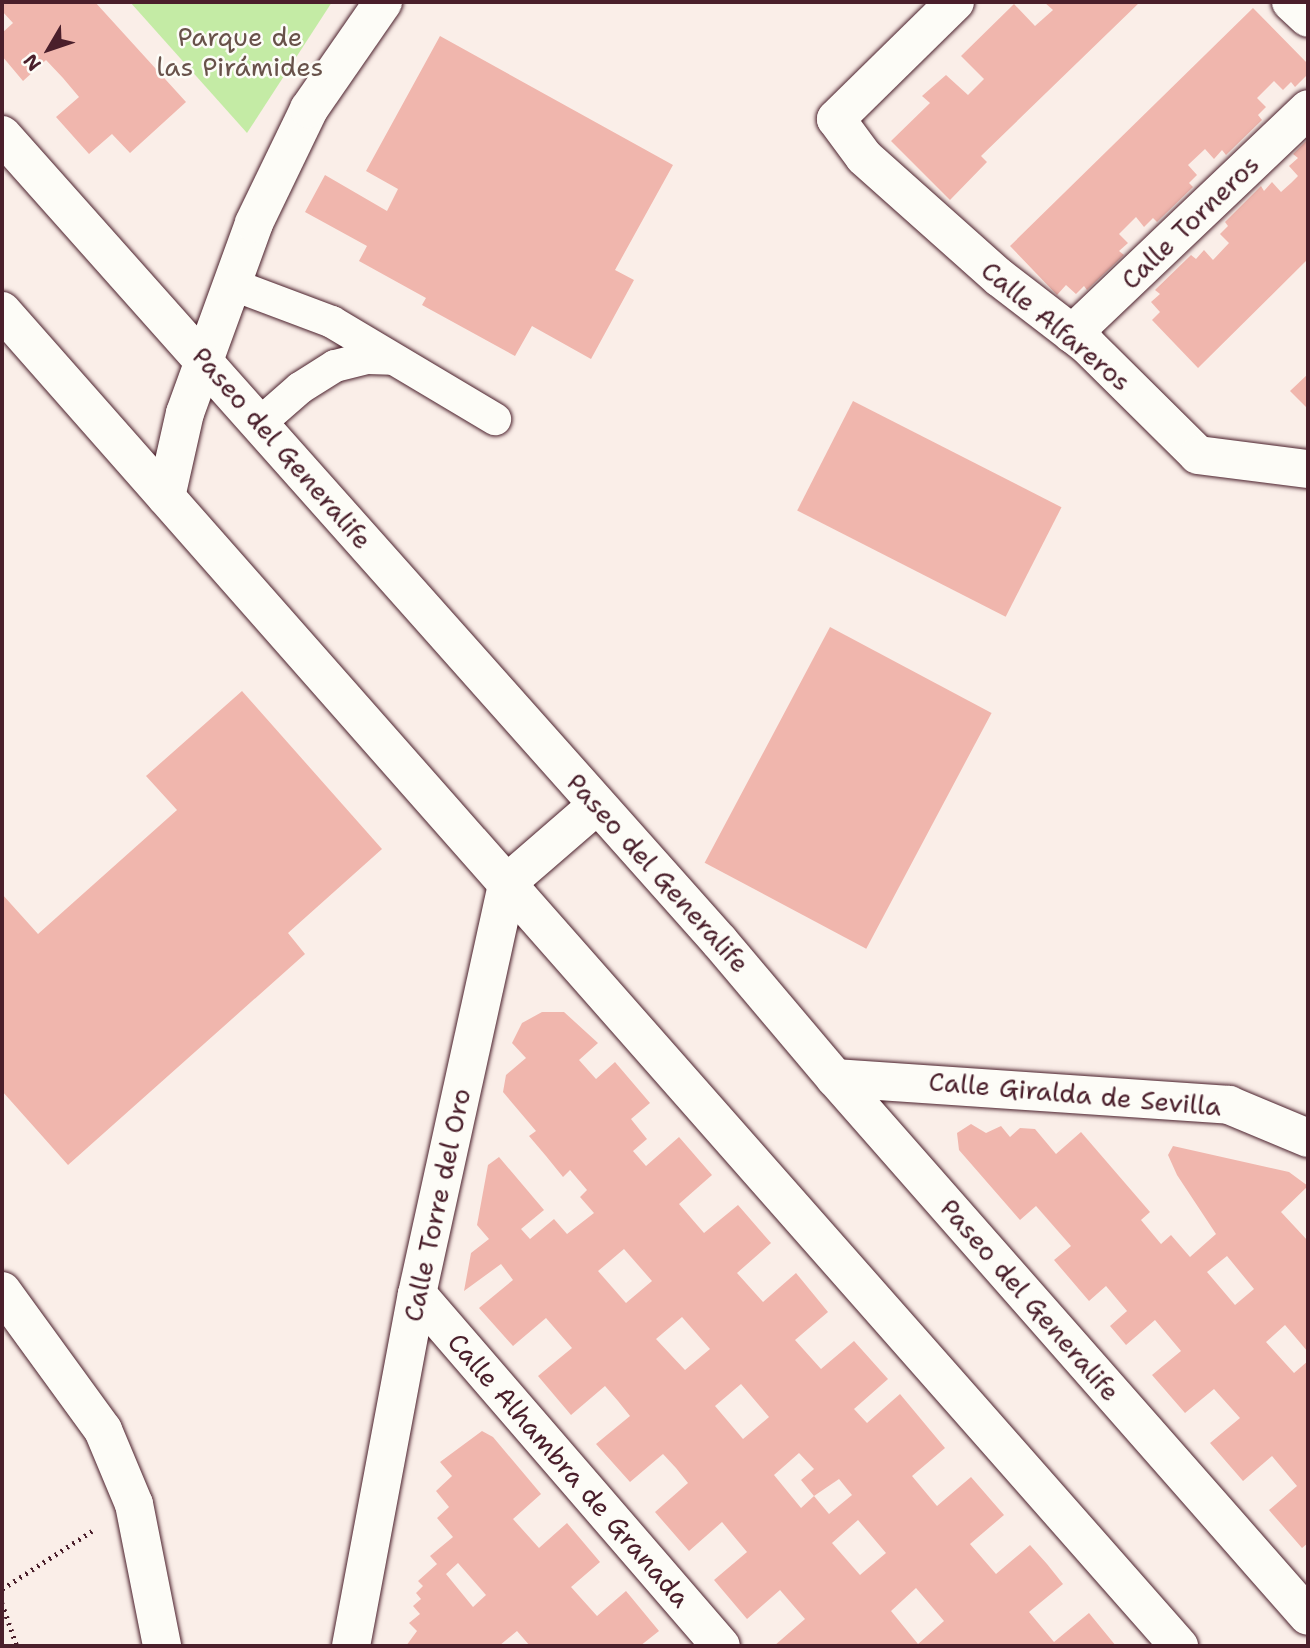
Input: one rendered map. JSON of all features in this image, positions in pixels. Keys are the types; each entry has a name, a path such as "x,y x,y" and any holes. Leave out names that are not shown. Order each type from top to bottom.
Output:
{"street":[{"path":"166,497 185,413 254,223 309,109 383,2"},
{"name":"Calle Alfareros","path":"955,2 835,119 864,157 919,209 1072,334 1198,455 1308,469"},
{"path":"1291,2 1308,19"},
{"name":"Calle Torneros","path":"1072,334 1308,109"},
{"name":"Paseo del Generalife","path":"2,135 204,359 1308,1616"},
{"path":"2,311 1179,1646"},
{"path":"507,883 597,805"},
{"name":"Calle Torre del Oro","path":"351,1646 417,1294 507,883"},
{"name":"Calle Giralda de Sevilla","path":"835,1078 1229,1105 1308,1138"},
{"path":"2,1291 103,1430 134,1504 162,1646"},
{"name":"Calle Alhambra de Granada","path":"417,1294 721,1646"}],"lane":[{"path":"232,284 332,322 495,419"},
{"path":"260,423 300,388 335,366 368,358 392,359"}],"path":[{"path":"2,1589 134,1504"},
{"path":"2,1603 17,1646"}],"green space":[{"name":"Parque de las Pirámides","path":"130,2 332,2 247,133"}],"building":[{"path":"2,2 95,2 186,102 130,153 112,134 89,154 56,117 79,97 63,78 46,60 23,81 2,56 2,33 13,23 2,11"},
{"path":"1044,2 1140,2 981,156 987,162 950,200 891,141 930,103 922,96 946,75 968,95 984,79 961,56 1014,4 1035,26 1053,10"},
{"path":"1253,8 1308,64 1308,74 1295,87 1291,82 1283,90 1274,81 1257,98 1266,107 1258,115 1262,120 1226,155 1222,150 1214,159 1205,149 1188,165 1197,175 1189,183 1193,187 1157,222 1153,218 1144,227 1136,217 1119,234 1128,243 1119,251 1124,255 1087,290 1084,286 1076,294 1066,285 1057,295 1010,246"},
{"path":"440,36 673,165 615,270 634,280 591,359 532,326 515,356 422,305 426,298 359,261 367,246 305,212 325,175 387,211 398,189 366,171"},
{"path":"1308,139 1308,259 1198,368 1152,320 1160,312 1151,302 1160,294 1155,290 1191,255 1196,259 1204,250 1213,260 1229,243 1220,234 1228,226 1225,222 1261,186 1264,191 1272,182 1281,192 1298,176 1289,166 1298,158 1293,154"},
{"path":"1308,374 1308,409 1290,391"},
{"path":"853,401 1061,507 1006,617 797,511"},
{"path":"830,627 992,713 866,949 705,863"},
{"path":"242,691 382,849 288,933 305,954 68,1165 2,1091 2,894 38,934 177,810 146,776"},
{"path":"542,1012 564,1012 598,1043 579,1060 596,1079 615,1062 650,1103 631,1119 647,1139 633,1151 646,1166 679,1137 712,1175 679,1204 704,1233 738,1205 771,1243 737,1273 763,1302 796,1273 828,1312 795,1340 821,1369 854,1341 888,1379 854,1409 867,1423 900,1394 945,1448 912,1476 937,1506 971,1477 1004,1515 970,1544 996,1574 1030,1545 1047,1564 1063,1584 1029,1612 1054,1642 1089,1613 1116,1646 774,1646 805,1619 780,1590 747,1619 714,1580 747,1552 722,1522 689,1551 655,1512 688,1483 676,1468 663,1454 630,1482 596,1444 630,1416 605,1386 571,1415 538,1376 572,1348 546,1318 513,1346 479,1308 513,1280 501,1264 464,1291 471,1253 489,1239 477,1225 488,1165 499,1157 544,1210 521,1229 530,1239 554,1219 567,1234 594,1213 580,1197 587,1190 570,1170 563,1177 529,1136 536,1131 503,1092 506,1075 526,1058 512,1043 522,1023","holes":["624,1249 652,1281 626,1303 598,1271","682,1317 710,1349 685,1370 656,1339","741,1384 769,1417 743,1439 715,1406","799,1453 814,1469 801,1480 814,1496 801,1508 774,1475","839,1479 852,1495 829,1514 814,1496","858,1520 886,1553 860,1575 832,1543","916,1588 944,1621 918,1644 891,1611"]},
{"path":"971,1124 986,1133 1001,1126 1010,1137 1020,1128 1035,1129 1056,1154 1081,1132 1150,1212 1141,1220 1161,1244 1171,1235 1190,1257 1216,1234 1177,1175 1168,1155 1173,1146 1289,1172 1308,1186 1281,1212 1308,1241 1308,1352 1285,1325 1266,1342 1294,1373 1308,1361 1308,1543 1302,1548 1269,1510 1297,1486 1272,1456 1243,1481 1210,1443 1240,1418 1214,1389 1185,1413 1152,1375 1181,1351 1155,1320 1126,1345 1110,1326 1127,1311 1106,1286 1089,1301 1054,1260 1071,1246 1036,1206 1020,1220 959,1150 957,1133","holes":["1227,1256 1254,1289 1235,1305 1207,1272"]},
{"path":"482,1431 493,1437 541,1494 513,1519 539,1548 567,1523 600,1562 571,1587 597,1616 626,1591 659,1631 640,1646 530,1646 517,1631 499,1646 406,1646 417,1631 409,1623 420,1614 413,1606 421,1599 416,1593 423,1586 418,1581 437,1564 430,1556 453,1537 437,1518 449,1507 436,1491 452,1476 440,1462","holes":["458,1563 486,1595 473,1607 446,1574"]}]}
